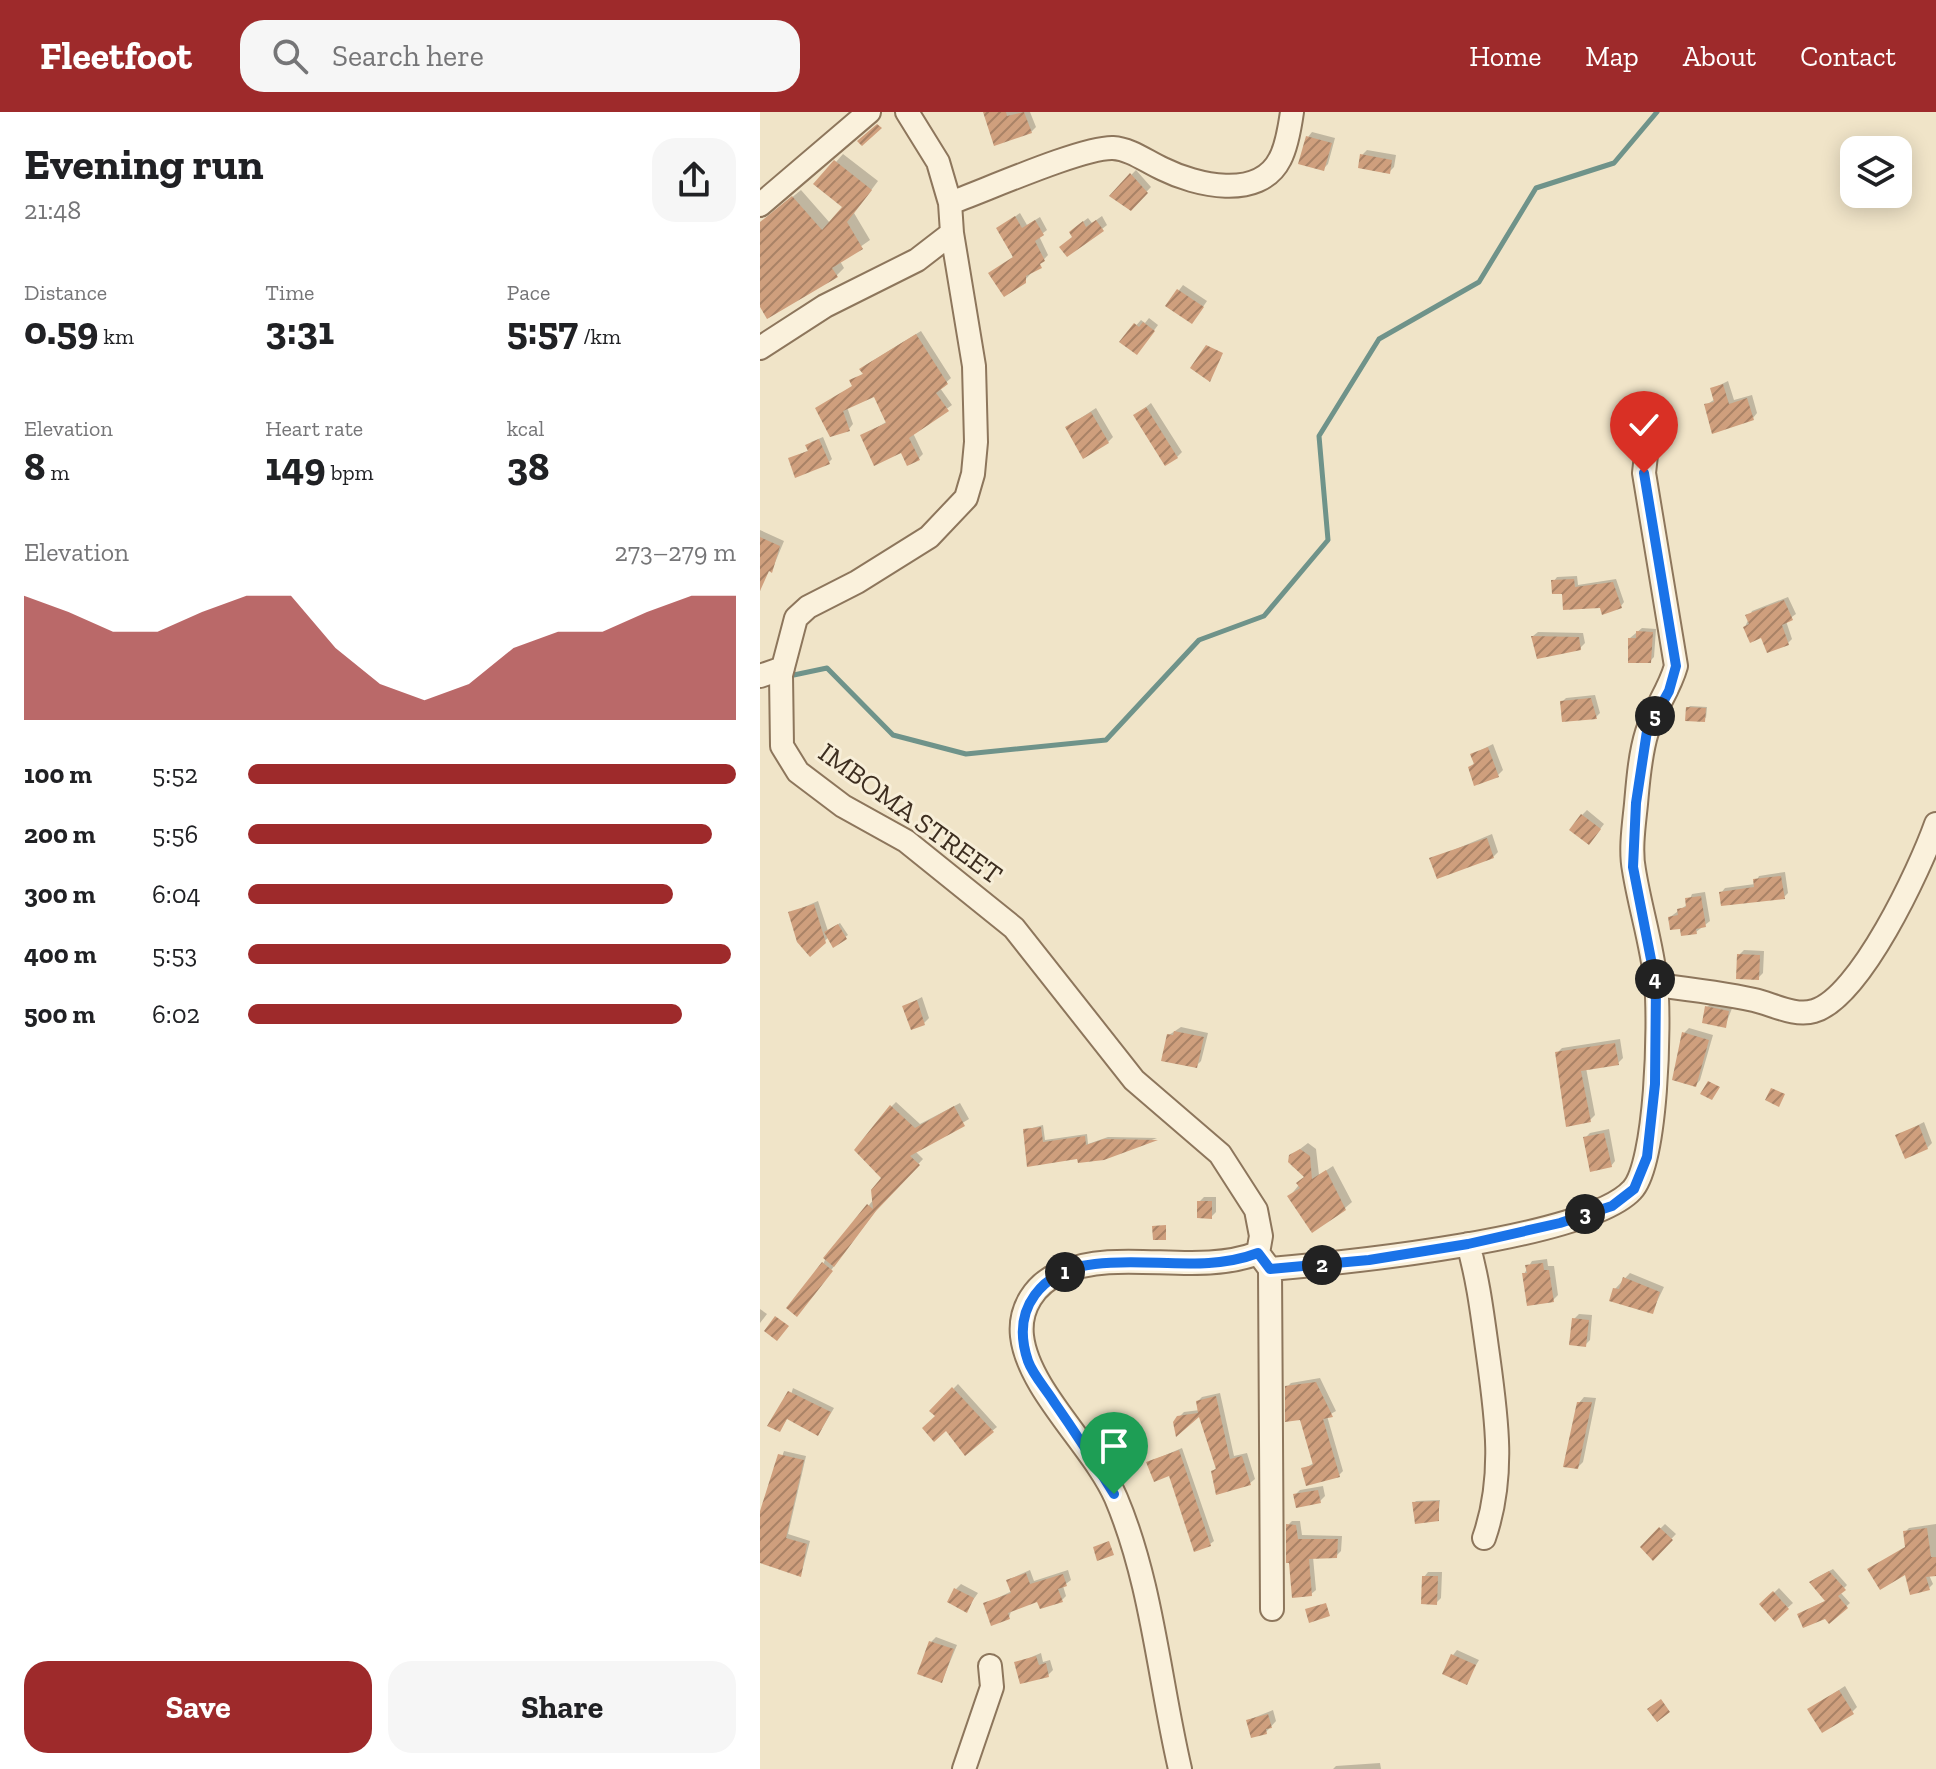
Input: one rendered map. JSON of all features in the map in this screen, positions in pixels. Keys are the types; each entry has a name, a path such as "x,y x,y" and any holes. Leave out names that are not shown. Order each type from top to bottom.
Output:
{"street":[{"path":"760,205 869,112"},
{"name":"IMBOMA STREET","path":"907,112 938,162 950,203 974,366 976,442 966,498 929,537 857,582 808,607 796,618 776,679 782,746 798,772 843,806 906,841 1014,928 1134,1080 1220,1154 1256,1210 1264,1261 1272,1609"},
{"path":"950,203 1087,153 1112,148 1206,183 1225,187 1241,185 1263,176 1280,161 1292,112"},
{"path":"760,348 825,306 917,260 952,233"},
{"path":"1180,1769 1137,1552 1114,1494 1029,1363 1022,1335 1023,1315 1032,1293 1059,1273 1094,1264 1369,1260 1468,1244 1560,1223 1612,1206 1634,1189 1647,1157 1649,1142 1655,1084 1656,985 1633,867 1636,803 1647,731 1669,691 1676,666 1644,473 1648,437"},
{"path":"1656,985 1703,990 1788,1010 1812,1012 1831,1002 1849,988 1902,901 1936,824"},
{"path":"1468,1244 1479,1283 1499,1467 1494,1507 1484,1538"},
{"path":"964,1769 992,1687 990,1666"}],"building":[{"path":"983,112 1006,112 1007,116 1024,112 1032,133 994,146"},
{"path":"877,124 882,128 862,146 857,141"},
{"path":"1306,136 1332,143 1324,171 1298,164"},
{"path":"1360,154 1392,160 1390,174 1358,168"},
{"path":"834,160 872,190 847,222 863,249 832,268 838,277 767,319 760,307 760,222 792,196 822,230 842,207 813,184"},
{"path":"1130,173 1148,193 1131,211 1109,196"},
{"path":"1015,216 1022,228 1035,220 1044,235 1035,241 1045,261 1040,264 1042,268 1026,276 1026,283 1004,297 988,273 1013,257 996,228"},
{"path":"1096,220 1104,231 1067,257 1059,247 1072,237 1069,232 1083,221 1086,227"},
{"path":"1177,289 1204,307 1192,324 1165,306"},
{"path":"1143,322 1155,331 1137,355 1119,342 1134,323 1139,327"},
{"path":"916,334 948,384 936,393 949,411 909,438 920,460 907,466 901,453 874,466 860,435 886,423 874,397 843,411 850,431 830,437 815,408 852,386 849,380 863,374 859,369"},
{"path":"1206,345 1223,353 1210,382 1190,368"},
{"path":"1723,384 1729,404 1747,398 1754,420 1712,434 1704,404 1714,402 1710,388"},
{"path":"1146,407 1178,458 1165,466 1133,415"},
{"path":"1091,412 1109,443 1083,459 1065,427"},
{"path":"819,439 830,464 795,478 788,458 808,451 805,445"},
{"path":"760,537 780,546 772,573 769,571 760,591"},
{"path":"1574,579 1575,587 1613,582 1622,608 1602,615 1600,608 1563,610 1562,594 1552,594 1551,580"},
{"path":"1784,600 1793,620 1782,625 1789,645 1767,653 1761,638 1750,643 1743,627 1749,624 1745,615"},
{"path":"1636,631 1653,632 1651,663 1628,663 1628,638 1636,638"},
{"path":"1531,636 1579,637 1581,650 1537,659"},
{"path":"1591,698 1597,719 1562,722 1560,701"},
{"path":"1686,707 1706,708 1705,722 1685,721"},
{"path":"1488,747 1499,777 1474,786 1468,767 1474,764 1470,754"},
{"path":"1581,814 1601,829 1589,845 1569,830"},
{"path":"1487,838 1494,858 1437,879 1429,858"},
{"path":"1781,876 1785,899 1721,906 1719,892 1754,887 1753,879"},
{"path":"1701,896 1706,927 1696,929 1697,934 1681,936 1680,929 1670,930 1668,917 1678,915 1677,909 1686,907 1685,898"},
{"path":"814,904 826,943 810,957 797,942 788,912"},
{"path":"838,924 847,939 833,948 824,932"},
{"path":"1737,954 1760,955 1759,980 1736,979"},
{"path":"917,1000 925,1025 911,1030 902,1006"},
{"path":"1705,1006 1729,1011 1726,1028 1702,1023"},
{"path":"1174,1031 1204,1037 1197,1068 1161,1061 1167,1034 1173,1035"},
{"path":"1682,1032 1709,1040 1696,1087 1672,1080"},
{"path":"1615,1043 1619,1065 1581,1071 1591,1122 1566,1127 1555,1052"},
{"path":"1708,1081 1720,1087 1712,1100 1700,1094"},
{"path":"1771,1088 1785,1094 1779,1107 1765,1100"},
{"path":"890,1105 915,1128 954,1106 965,1126 910,1156 920,1165 876,1211 834,1267 823,1258 867,1204 873,1209 871,1190 881,1178 854,1150"},
{"path":"1919,1125 1928,1149 1905,1159 1895,1135"},
{"path":"1041,1127 1043,1142 1085,1136 1086,1145 1104,1139 1158,1140 1104,1160 1078,1163 1077,1159 1027,1167 1023,1129"},
{"path":"1604,1133 1612,1167 1590,1172 1583,1137"},
{"path":"1300,1149 1310,1156 1312,1179 1326,1170 1346,1210 1312,1233 1287,1196 1300,1188 1296,1183 1304,1177 1288,1162 1289,1155"},
{"path":"1197,1201 1212,1201 1212,1219 1197,1218"},
{"path":"1166,1225 1166,1240 1153,1240 1152,1226"},
{"path":"822,1262 833,1271 797,1317 786,1308"},
{"path":"1543,1263 1544,1270 1549,1270 1554,1302 1527,1306 1522,1273 1527,1273 1525,1265"},
{"path":"1623,1277 1660,1292 1653,1314 1609,1301 1613,1288 1619,1289"},
{"path":"775,1316 789,1326 777,1341 764,1331"},
{"path":"1572,1318 1589,1320 1586,1347 1569,1345"},
{"path":"1316,1382 1333,1417 1323,1419 1340,1477 1306,1486 1301,1468 1313,1465 1300,1420 1285,1422 1285,1386"},
{"path":"952,1387 994,1432 965,1456 946,1431 934,1442 922,1428 935,1416 929,1411"},
{"path":"788,1391 831,1412 818,1436 787,1419 780,1432 767,1426"},
{"path":"1216,1396 1230,1459 1242,1456 1251,1485 1216,1495 1211,1471 1216,1469 1199,1417 1176,1437 1173,1422 1177,1416 1198,1413 1196,1401"},
{"path":"1577,1402 1592,1402 1578,1469 1563,1467"},
{"path":"1179,1450 1211,1546 1194,1552 1169,1476 1154,1482 1146,1462"},
{"path":"778,1454 804,1460 786,1538 807,1544 801,1577 760,1563 760,1511"},
{"path":"1318,1490 1321,1503 1296,1508 1293,1494"},
{"path":"1439,1501 1439,1521 1415,1524 1412,1502"},
{"path":"1286,1524 1296,1525 1298,1539 1338,1539 1337,1558 1309,1559 1312,1596 1292,1598 1289,1563 1286,1563"},
{"path":"1659,1527 1673,1540 1653,1561 1640,1547"},
{"path":"1927,1528 1931,1557 1936,1557 1936,1576 1926,1577 1930,1590 1910,1595 1905,1575 1880,1590 1867,1569 1905,1547 1903,1531"},
{"path":"1109,1541 1114,1555 1097,1561 1093,1547"},
{"path":"1829,1571 1846,1590 1838,1596 1848,1608 1829,1624 1825,1619 1803,1628 1797,1614 1825,1601 1809,1582"},
{"path":"1026,1573 1030,1584 1063,1574 1067,1586 1058,1589 1063,1602 1040,1609 1037,1602 1008,1613 1010,1619 991,1626 983,1603 1011,1593 1006,1580"},
{"path":"1422,1576 1438,1576 1437,1605 1421,1604"},
{"path":"954,1588 974,1598 967,1613 947,1602"},
{"path":"1773,1591 1789,1609 1775,1622 1759,1604"},
{"path":"1326,1603 1330,1616 1309,1623 1305,1609"},
{"path":"929,1641 954,1649 942,1683 917,1674"},
{"path":"1451,1654 1476,1665 1467,1685 1442,1674"},
{"path":"1036,1656 1039,1665 1046,1663 1049,1677 1020,1684 1014,1662"},
{"path":"1839,1690 1854,1714 1822,1733 1807,1709"},
{"path":"1661,1699 1670,1712 1657,1722 1647,1709"},
{"path":"1268,1714 1272,1728 1266,1729 1267,1734 1251,1738 1246,1720"}],"waterway":[{"path":"789,676 827,668 893,735 966,754 1106,740 1199,640 1264,616 1328,540 1319,436 1379,339 1479,282 1536,188 1614,163 1657,112"}],"route":[{"path":"1114,1494 1029,1363 1022,1335 1023,1315 1032,1293 1059,1273 1094,1264 1209,1263 1242,1259 1258,1253 1270,1269 1369,1260 1468,1244 1560,1223 1612,1206 1634,1189 1647,1157 1655,1084 1656,985 1647,923 1633,867 1636,803 1647,731 1669,691 1676,666 1663,570 1644,473"}]}
